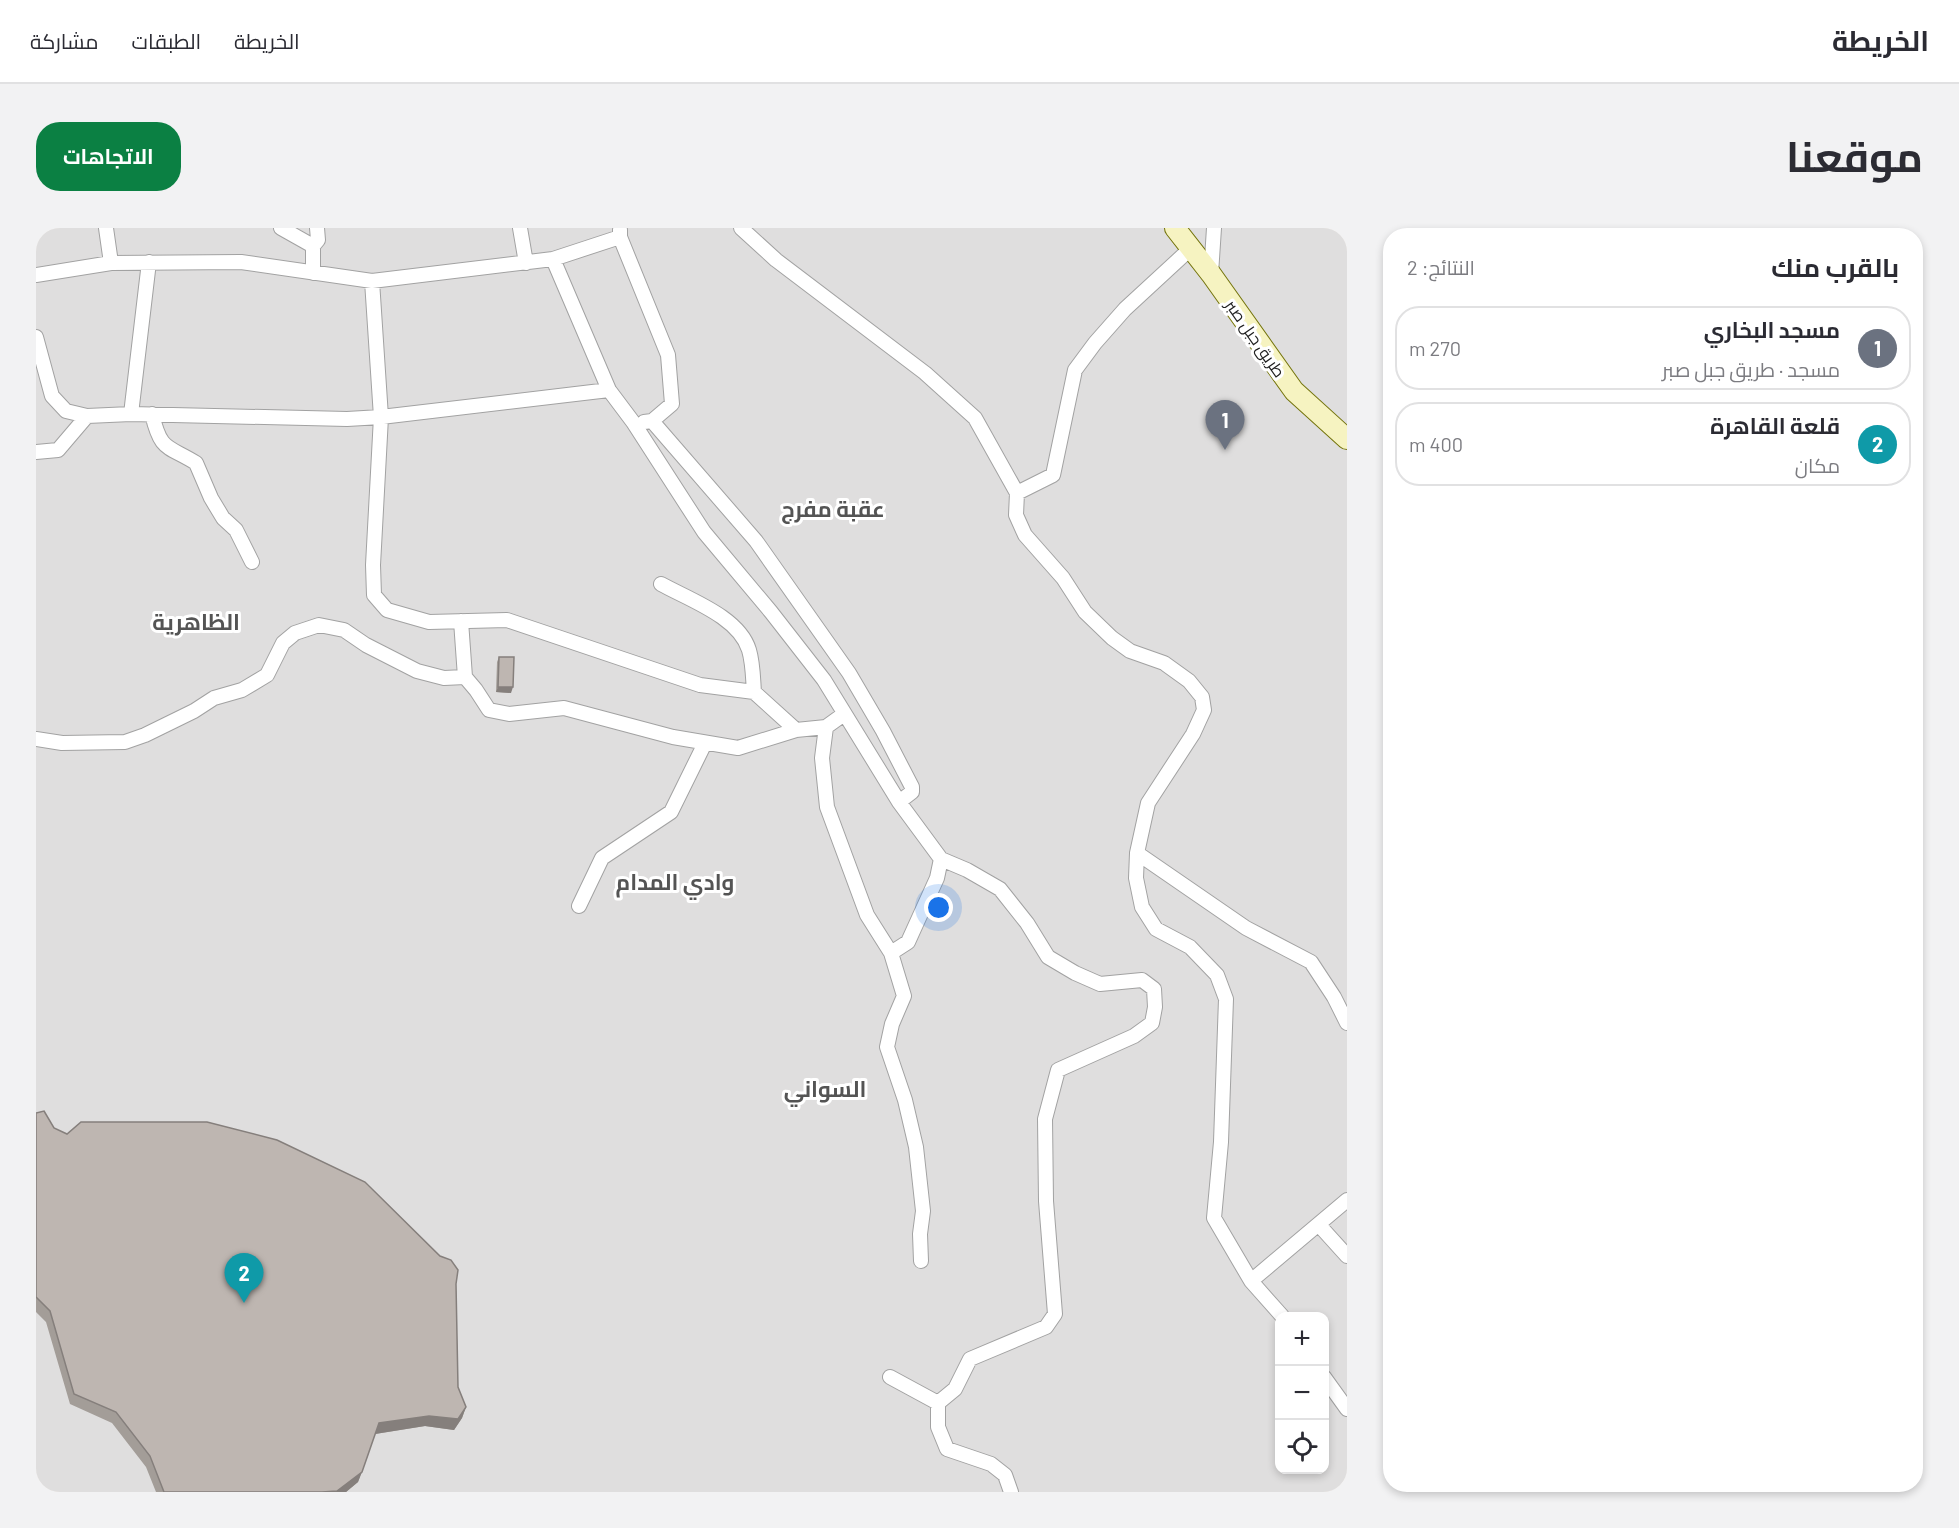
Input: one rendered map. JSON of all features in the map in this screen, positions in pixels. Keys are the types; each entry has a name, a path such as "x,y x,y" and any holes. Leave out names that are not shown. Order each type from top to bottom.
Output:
{"street":[{"path":"106,228 111,263"},
{"path":"281,228 313,246"},
{"path":"313,273 313,246 318,240 317,228"},
{"path":"520,228 526,264"},
{"path":"741,228 776,260 925,373 975,418 1017,493 1016,515 1025,535 1063,578 1085,612 1112,638 1130,651 1164,663 1189,681 1202,697 1204,710 1193,734 1148,802 1137,853 1136,878 1142,907 1156,928 1190,948 1217,975 1226,999 1221,1132 1214,1218 1251,1281 1278,1312"},
{"name":"طريق جبل صبر","path":"1175,228 1211,274 1294,392 1347,439"},
{"path":"1211,274 1214,228"},
{"path":"36,275 111,263 242,262 372,281 553,259 620,232 668,355 672,405 652,421 633,422"},
{"path":"1017,493 1053,475 1075,370 1125,309 1190,249"},
{"path":"553,259 609,390 633,422 704,532 824,680 899,802 940,859 967,870 1000,889 1027,924 1048,957 1075,974 1100,984 1142,980 1154,989 1155,1007 1152,1023 1134,1036 1058,1070 1045,1119 1046,1201 1055,1314 1046,1327 970,1359 955,1389 938,1404 938,1427 947,1449 991,1464 1005,1475 1011,1492"},
{"path":"131,414 149,262"},
{"path":"372,281 381,417 373,565 374,595 387,610 429,622 507,620 700,685 754,692 796,730"},
{"path":"36,337 52,396 66,411 87,416 152,414 335,419 381,417 609,390"},
{"path":"152,414 156,432 166,448 196,463 211,498 223,518 236,531 252,562"},
{"path":"36,452 58,450 87,416"},
{"path":"652,421 756,541 849,673 912,787 912,792 899,802"},
{"path":"662,584 722,617 741,632 750,651 754,692"},
{"path":"462,621 465,676 489,710 509,714 564,708 705,743 738,748 796,730 826,727 844,714"},
{"path":"36,739 62,743 125,742 145,735 194,711 214,698 242,690 267,675 283,643 295,633 319,625 344,630 366,645 417,671 444,678 465,676"},
{"path":"826,727 822,758 827,807 867,915 891,952 904,996 892,1024 887,1047 905,1100 916,1147 923,1211 920,1234 921,1260"},
{"path":"579,906 602,858 670,812 705,743"},
{"path":"1137,853 1246,928 1311,962 1335,997 1347,1023"},
{"path":"891,952 908,942 937,878 940,859"},
{"path":"1251,1281 1347,1200"},
{"path":"1319,1225 1347,1256"},
{"path":"890,1377 938,1404"},
{"path":"1329,1384 1347,1409"}],"shaded area":[{"path":"36,228 1347,228 1347,1492 36,1492"}],"building":[{"path":"499,657 514,657 513,687 498,687"},
{"path":"44,1111 54,1128 67,1134 81,1122 207,1122 277,1140 365,1182 440,1256 451,1260 458,1270 456,1284 458,1387 466,1407 458,1419 429,1416 379,1423 362,1472 337,1491 164,1492 150,1456 116,1412 74,1394 50,1311 36,1297 36,1113"}],"place":[{"name":"مسجد البخاري","path":"1225,450"},
{"name":"قلعة القاهرة","path":"244,1303"}],"district":[{"name":"عقبة مفرج","path":"833,508"},
{"name":"الظاهرية","path":"196,621"},
{"name":"وادي المدام","path":"675,881"},
{"name":"السواني","path":"825,1088"}]}
